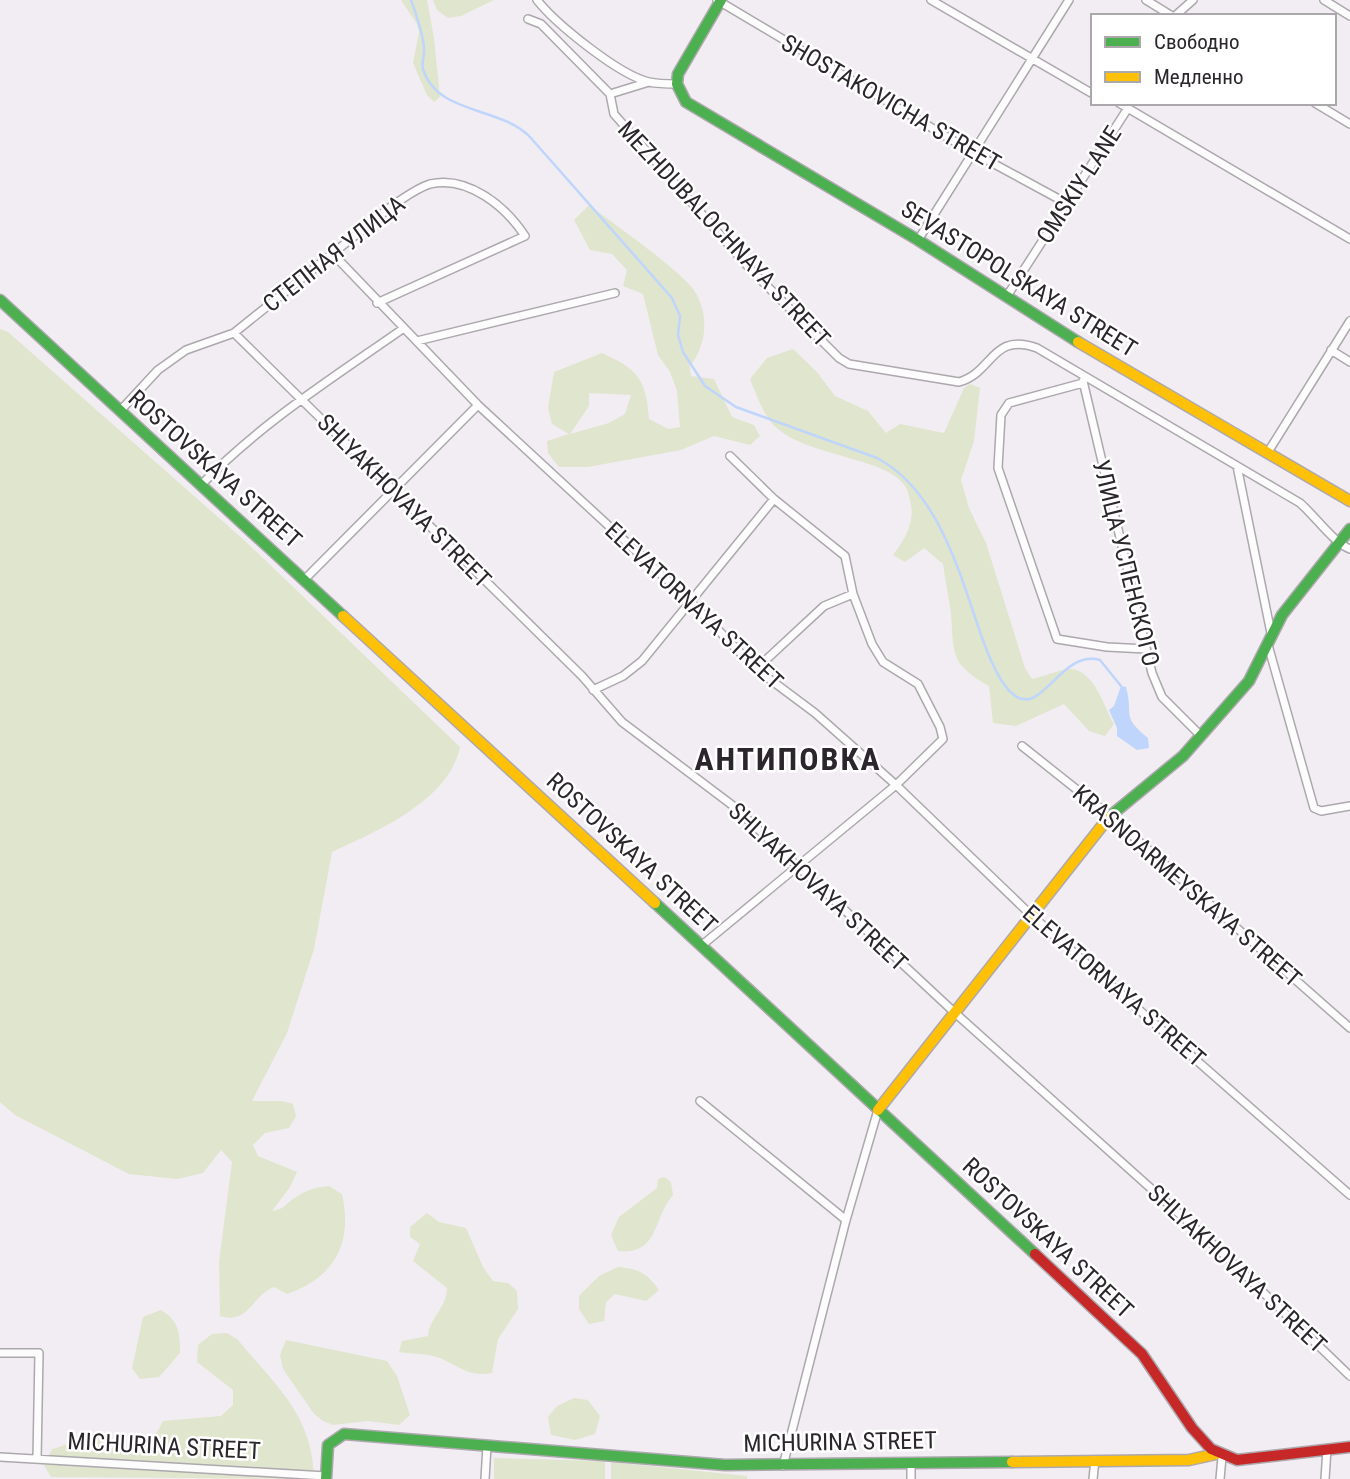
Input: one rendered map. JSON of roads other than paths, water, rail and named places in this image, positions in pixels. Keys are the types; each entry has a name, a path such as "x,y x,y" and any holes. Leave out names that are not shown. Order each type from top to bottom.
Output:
{"street":[{"path":"537,0 561,26 634,77 649,82 677,84 684,61 719,1"},
{"path":"931,0 1091,93"},
{"path":"918,240 1069,0"},
{"path":"1146,0 1170,14"},
{"path":"1176,14 1193,0"},
{"path":"1324,0 1350,16"},
{"name":"SHOSTAKOVICHA STREET","path":"719,1 974,153 1068,204"},
{"path":"528,19 541,24 610,94 649,82"},
{"name":"SEVASTOPOLSKAYA STREET","path":"677,84 682,97 695,109 918,240 1081,344 1350,500"},
{"name":"MEZHDUBALOCHNAYA STREET","path":"610,94 614,114 733,249 849,364 959,382 974,374 999,349 1015,343 1037,348 1081,374"},
{"path":"1123,105 1350,239"},
{"path":"1318,105 1350,124"},
{"name":"OMSKIY LANE","path":"1007,296 1128,108"},
{"name":"СТЕПНАЯ УЛИЦА","path":"120,411 158,370 186,350 234,333 393,205 431,184 470,188 484,195 507,212 525,236 377,303"},
{"name":"ELEVATORNAYA STREET","path":"333,254 377,303 478,405 690,601 756,669 815,713 896,785 1031,915 1299,1147 1350,1195"},
{"path":"417,341 615,293"},
{"name":"ROSTOVSKAYA STREET","path":"0,300 1139,1350 1161,1378 1202,1441 1219,1455"},
{"path":"1268,452 1350,321"},
{"path":"202,484 226,459 301,400 404,328"},
{"name":"SHLYAKHOVAYA STREET","path":"234,333 622,722 732,805 954,1012 1214,1245 1350,1376"},
{"path":"1331,350 1350,362"},
{"path":"1081,374 1300,503 1331,532 1338,544 1350,549"},
{"name":"УЛИЦА УСПЕНСКОГО","path":"1081,374 1146,649 1162,697 1200,736"},
{"path":"1083,383 1009,403 1000,415 998,468 1057,639 1107,647 1146,649"},
{"path":"304,579 391,489 478,405"},
{"path":"701,946 896,785 941,743 943,733 918,684 883,662 872,644 853,594 847,562 842,551 775,499 730,456"},
{"path":"1237,467 1271,634"},
{"path":"593,690 623,676 642,661 775,499"},
{"path":"783,1466 846,1220 878,1110 1110,816 1184,756 1249,681 1282,615 1350,528"},
{"path":"756,669 824,606 853,594"},
{"path":"1268,644 1314,808 1321,811 1350,806"},
{"name":"KRASNOARMEYSKAYA STREET","path":"1022,747 1110,816 1350,1028"},
{"path":"700,1101 846,1220"},
{"path":"0,1353 39,1353 37,1459"},
{"name":"MICHURINA STREET","path":"0,1457 326,1478 327,1450 331,1440 344,1434 609,1457 783,1466 1189,1460 1219,1455 1250,1459 1350,1447"},
{"path":"485,1479 486,1446"},
{"path":"1325,1479 1327,1450"},
{"path":"1219,1455 1220,1479"},
{"path":"1093,1479 1095,1460"},
{"path":"911,1463 911,1479"}],"water":[{"path":"1121,686 1126,687 1131,719 1148,738 1149,748 1137,750 1117,736 1117,728 1109,710 1114,706"}],"waterway":[{"path":"411,0 423,42 423,69 430,84 441,95 455,103 503,120 530,137 672,298 680,316 678,335 683,352 705,386 736,407 877,458 898,472 915,490 943,533 963,581 988,655 997,674 1014,695 1024,699 1034,697 1063,672 1086,659 1100,660 1121,686"}],"district":[{"name":"АНТИПОВКА","path":"788,759"}]}
